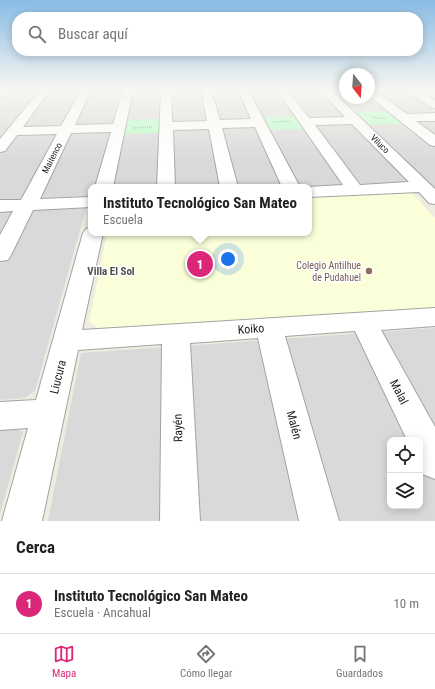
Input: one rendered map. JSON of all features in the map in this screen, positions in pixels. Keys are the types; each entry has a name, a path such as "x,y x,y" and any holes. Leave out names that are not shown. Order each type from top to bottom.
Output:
{"street":[{"path":"0,148 26,114"},
{"name":"Maitenco","path":"0,255 74,114"},
{"path":"105,184 122,114"},
{"path":"166,114 166,184"},
{"path":"212,114 228,184"},
{"path":"255,114 290,184"},
{"path":"300,114 355,190"},
{"name":"Viluco","path":"349,114 427,186"},
{"path":"399,114 435,142"},
{"path":"306,122 352,117"},
{"path":"404,118 435,118"},
{"path":"166,126 260,124"},
{"path":"13,131 118,128"},
{"path":"312,192 427,186"},
{"path":"0,206 88,202"},
{"name":"Liucura","path":"22,521 92,236"},
{"name":"Koiko","path":"66,341 435,317"},
{"name":"Malal","path":"364,322 435,462"},
{"name":"Malén","path":"269,328 320,521"},
{"name":"Rayén","path":"176,334 180,521"},
{"path":"0,416 49,413"}],"path":[{"path":"352,117 377,119 404,118"},
{"path":"260,124 292,120 306,122"},
{"path":"118,128 166,126"}],"shaded area":[{"path":"0,114 69,114 25,197 19,199 0,200"},
{"path":"79,114 342,114 407,181 403,184 312,187 312,184 88,184 88,196 43,198 42,195"},
{"path":"356,114 435,114 435,190"},
{"path":"411,192 435,218 435,310 98,328 89,322 106,236 312,236 312,197"},
{"path":"87,205 35,391 24,398 0,400 0,209"},
{"path":"435,328 435,521 48,521 81,353"},
{"path":"14,427 23,432 0,514 0,428"}],"green space":[{"path":"356,114 392,114 404,124 367,125"},
{"path":"296,116 306,129 268,130 261,117"},
{"path":"161,119 160,133 121,134 124,120"}],"place":[{"name":"Instituto Tecnológico San Mateo","path":"200,264"},
{"name":"Colegio Antilhue de Pudahuel","path":"369,271"}],"district":[{"name":"Villa El Sol","path":"111,271"}]}
